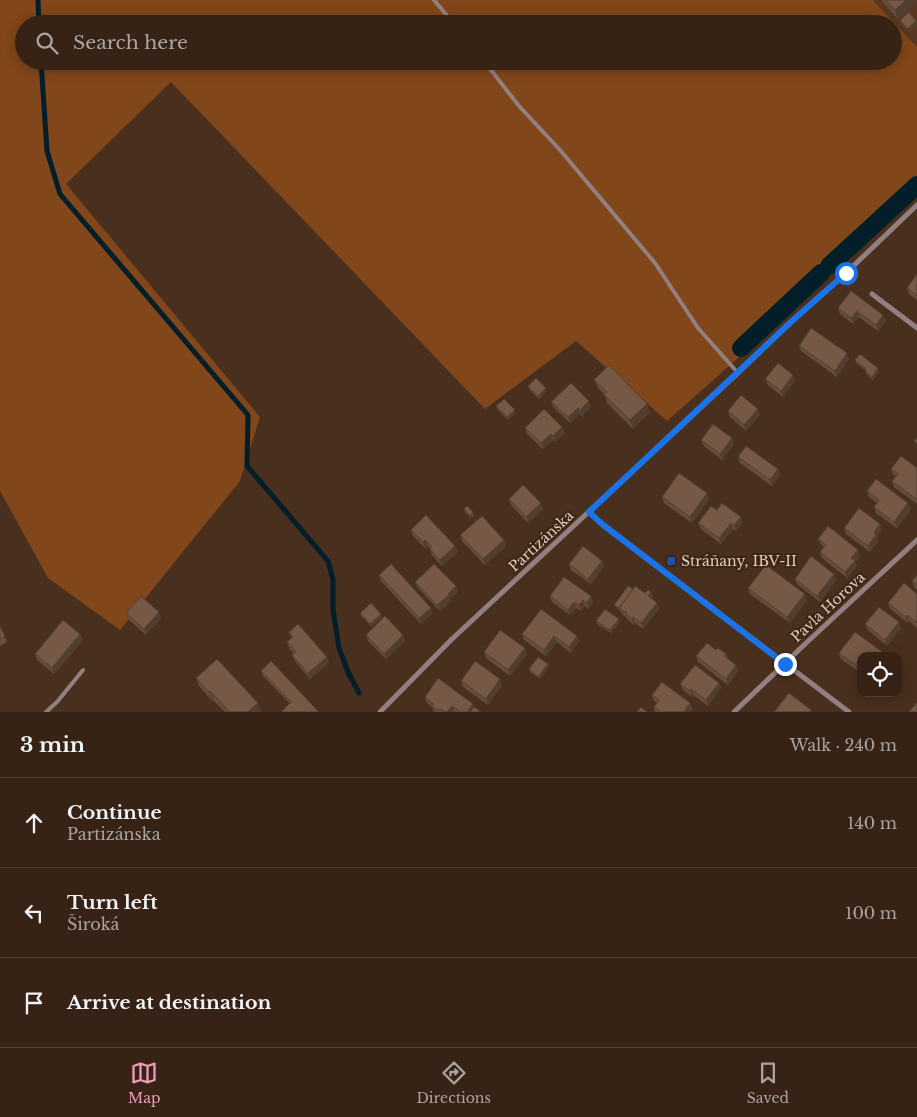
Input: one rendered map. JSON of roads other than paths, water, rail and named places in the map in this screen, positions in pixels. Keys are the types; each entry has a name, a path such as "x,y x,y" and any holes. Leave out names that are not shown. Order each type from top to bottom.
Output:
{"street":[{"name":"Partizánska","path":"380,712 452,639 917,205"},
{"path":"872,294 917,328"},
{"path":"589,512 602,524 849,712"},
{"name":"Pavla Horova","path":"734,712 917,540"}],"lane":[{"path":"434,0 446,15"},
{"path":"491,70 519,106 560,150 655,263 698,328 738,373"},
{"path":"46,712 57,702 83,670"}],"waterway":[{"path":"38,0 39,15"},
{"path":"42,70 47,151 60,194 248,415 247,466 328,561 333,580 333,610 339,648 348,672 359,693"},
{"path":"829,266 917,185"},
{"path":"741,348 821,273"}],"place":[{"name":"Stráňany, IBV-II","path":"671,561"}]}
